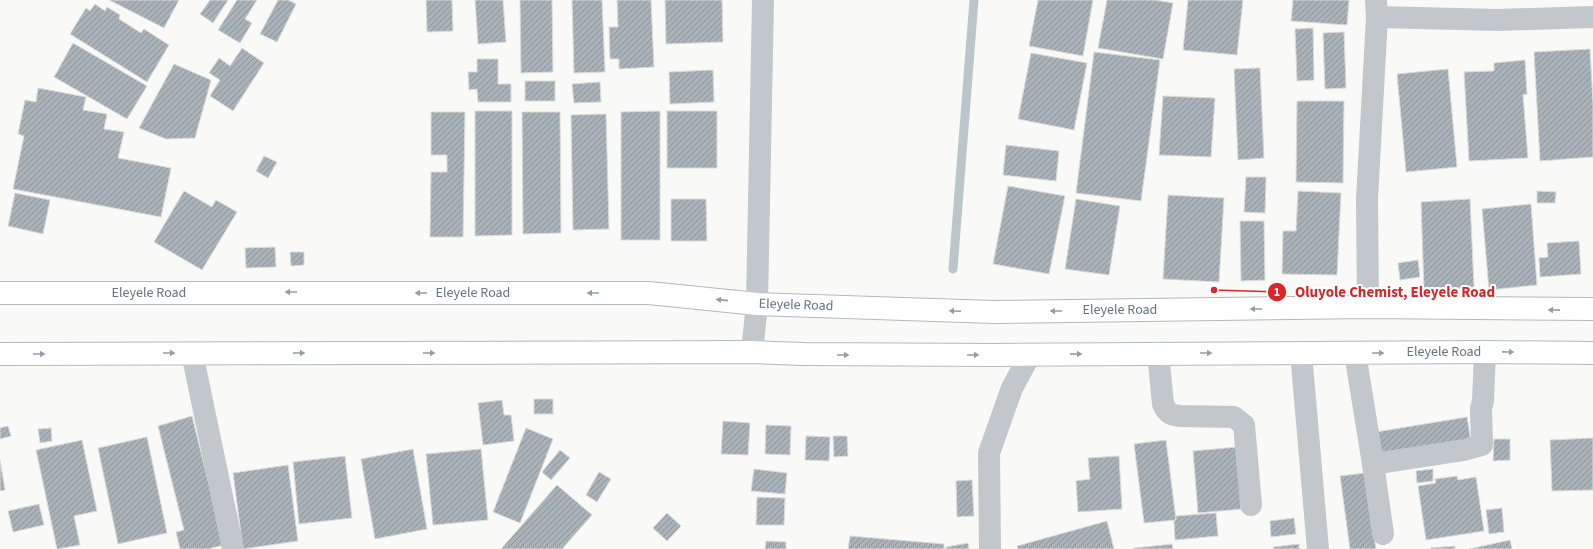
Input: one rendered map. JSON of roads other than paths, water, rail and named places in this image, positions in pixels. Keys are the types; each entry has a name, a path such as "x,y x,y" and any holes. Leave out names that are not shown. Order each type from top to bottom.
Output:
{"main road":[{"name":"Eleyele Road","path":"0,293 649,293 757,304 994,312 1368,307 1593,309"},
{"name":"Eleyele Road","path":"0,354 752,352 804,354 1030,355 1158,353 1593,353"}],"street":[{"path":"752,352 757,304 763,0"},
{"path":"1368,307 1367,199 1377,9 1498,20 1593,17"},
{"path":"1373,464 1464,450 1482,445 1481,408 1483,401 1485,352"},
{"path":"192,353 233,549"},
{"path":"1158,353 1163,404 1168,413 1180,416 1234,417 1244,425 1251,505"},
{"path":"1301,353 1318,549"},
{"path":"1355,353 1383,534"},
{"path":"990,549 989,453 1012,388 1030,355"}],"waterway":[{"path":"953,269 974,0"}],"place":[{"name":"Oluyole Chemist, Eleyele Road","path":"1214,290"}]}
